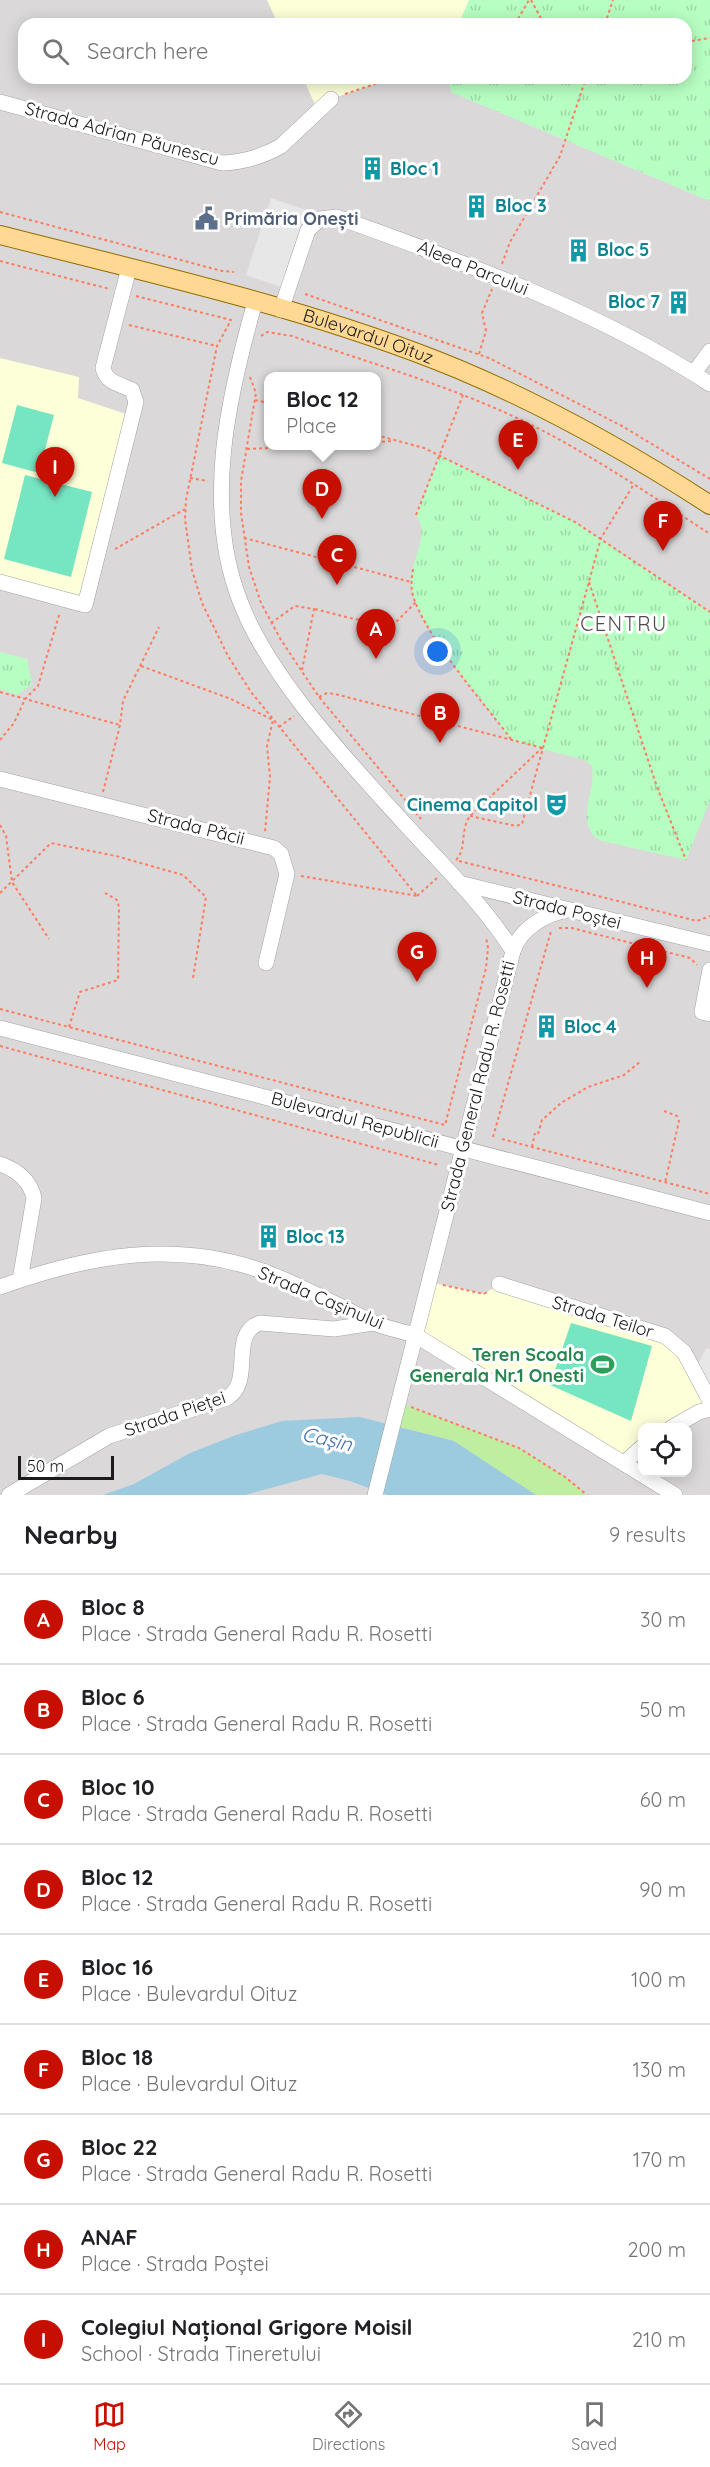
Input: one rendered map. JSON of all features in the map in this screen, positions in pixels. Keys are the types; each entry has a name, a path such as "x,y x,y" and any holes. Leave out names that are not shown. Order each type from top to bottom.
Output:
{"main road":[{"name":"Bulevardul Oituz","path":"0,235 255,302 415,352 499,387 565,420 637,459 710,505"}],"street":[{"name":"Strada Adrian Păunescu","path":"0,102 222,163 248,160 281,146 331,99"},
{"name":"Aleea Parcului","path":"281,310 308,230 327,216 496,277 617,331 710,384"},
{"path":"0,582 85,606 136,402 132,390 113,382 104,373 103,368 129,268"},
{"name":"Strada General Radu R. Rosetti","path":"255,302 236,373 224,461 222,502 227,554 240,602 255,634 300,700 349,761 489,915 513,951 375,1495"},
{"path":"694,373 710,351"},
{"name":"Strada Păcii","path":"0,779 264,844 280,854 287,874"},
{"path":"266,963 287,874"},
{"name":"Strada Poștei","path":"459,883 710,944"},
{"name":"Strada Poștei","path":"513,951 516,941 534,924 567,910"},
{"path":"704,969 706,1013"},
{"name":"Bulevardul Republicii","path":"0,1028 710,1213"},
{"path":"0,1164 13,1169 22,1176 32,1190 34,1198 20,1280"},
{"name":"Strada Cașinului","path":"0,1287 98,1258 133,1254 188,1255 231,1262 265,1272 348,1309 373,1323 415,1335 675,1495"},
{"name":"Strada Teilor","path":"499,1284 665,1336 684,1352 710,1401"},
{"name":"Strada Pieței","path":"9,1495 83,1449 109,1436 234,1394 241,1378 246,1333 251,1326 260,1323 334,1329 373,1323"},
{"path":"680,1423 699,1412 710,1409"},
{"path":"624,1463 638,1451"}],"path":[{"path":"519,18 530,0 540,18"},
{"path":"607,18 613,0"},
{"path":"692,41 710,38"},
{"path":"331,99 375,84"},
{"path":"479,354 486,331 482,313 496,277 510,242 560,156 584,84"},
{"path":"0,212 222,271 234,272"},
{"path":"116,322 217,346 231,320"},
{"path":"256,340 267,332 292,336 463,395 553,436 634,484 710,534"},
{"path":"249,373 256,393 240,491 243,538 254,584 271,623 301,672 319,697 427,826"},
{"path":"416,515 463,395"},
{"path":"255,400 264,402"},
{"path":"381,436 439,455 575,522 710,612"},
{"path":"381,442 397,441"},
{"path":"247,449 264,448"},
{"path":"190,478 213,482"},
{"path":"470,816 516,826 522,824 601,538 634,484"},
{"path":"96,560 185,509"},
{"path":"243,538 411,582"},
{"path":"413,569 411,582 416,602 443,649 512,740"},
{"path":"589,581 657,787 686,860"},
{"path":"0,740 14,723 25,699 38,686 63,600"},
{"path":"271,623 295,606 354,619 394,624 416,602"},
{"path":"301,672 314,609"},
{"path":"101,804 120,724 123,701 159,627"},
{"path":"141,666 231,699 273,720 267,746 270,777 264,844"},
{"path":"0,692 120,724"},
{"path":"319,697 327,693 335,694 543,748"},
{"path":"279,727 299,712"},
{"path":"543,748 465,822 461,854 456,860 697,921 710,916"},
{"path":"0,825 6,836 12,882 49,939"},
{"path":"0,893 51,843 116,856 183,875 206,897 193,978"},
{"path":"287,874 417,896 439,875"},
{"path":"69,1028 80,992 118,980 119,907 117,900 105,893"},
{"path":"0,1009 435,1125 445,1125 488,960 483,928"},
{"path":"493,1137 550,932 560,928 572,928 690,958 704,969"},
{"path":"0,1046 439,1165"},
{"path":"531,1147 542,1120 561,1103 588,1087 624,1075 640,1061"},
{"path":"664,1111 677,1116 679,1121 665,1182"},
{"path":"502,1139 710,1194"},
{"path":"429,1282 484,1294 499,1284"},
{"path":"398,1403 519,1448 565,1477 587,1495"}],"shaded area":[{"path":"0,0 469,0 462,18 18,18 18,84 450,84 452,92 710,201 710,1495 0,1495"},
{"path":"267,0 469,0 462,18 275,18"},
{"path":"306,84 375,84 334,98 318,111"},
{"path":"271,198 306,210 281,287 246,275"},
{"path":"0,358 79,377 78,398 132,416 84,597 0,577"},
{"path":"429,1282 484,1294 499,1284 665,1336 708,1398 699,1412 678,1423 638,1423 638,1451 624,1463 415,1336"},
{"path":"706,1348 710,1349 710,1400 695,1371"}],"green space":[{"path":"469,0 710,0 710,201 451,92 449,84 692,84 692,18 462,18"},
{"path":"17,405 54,415 39,473 2,463"},
{"path":"440,456 575,522 710,612 710,800 686,860 598,840 591,832 587,814 593,776 592,766 583,759 512,739 454,666 429,630 413,596 411,581 422,530 416,515"},
{"path":"25,475 92,492 71,577 4,559"},
{"path":"0,652 27,659 32,684 17,695 0,689"},
{"name":"Teren Scoala Generala Nr.1 Onesti","path":"571,1323 652,1346 631,1421 550,1385"},
{"path":"405,1405 519,1448 565,1477 586,1495 536,1495 454,1441 400,1427"}],"water":[{"name":"Cașin","path":"360,1417 454,1441 536,1495 387,1495 350,1481 322,1474 245,1495 103,1495 134,1484 190,1453 236,1435 282,1421"}],"place":[{"name":"Bloc 1","path":"372,169"},
{"name":"Bloc 3","path":"477,206"},
{"name":"Primăria Onești","path":"206,219"},
{"name":"Bloc 5","path":"579,250"},
{"name":"Bloc 7","path":"678,302"},
{"name":"Bloc 16","path":"518,470"},
{"name":"Colegiul Național Grigore Moisil","path":"55,497"},
{"name":"Bloc 12","path":"322,519"},
{"name":"Bloc 18","path":"663,551"},
{"name":"Bloc 10","path":"337,585"},
{"name":"Bloc 8","path":"376,659"},
{"name":"Bloc 6","path":"440,743"},
{"name":"Cinema Capitol","path":"556,805"},
{"name":"Bloc 22","path":"417,982"},
{"name":"ANAF","path":"647,988"},
{"name":"Bloc 4","path":"546,1027"},
{"name":"Bloc 13","path":"268,1237"},
{"name":"Teren Scoala Generala Nr.1 Onesti","path":"602,1365"}],"district":[{"name":"CENTRU","path":"624,624"}]}
